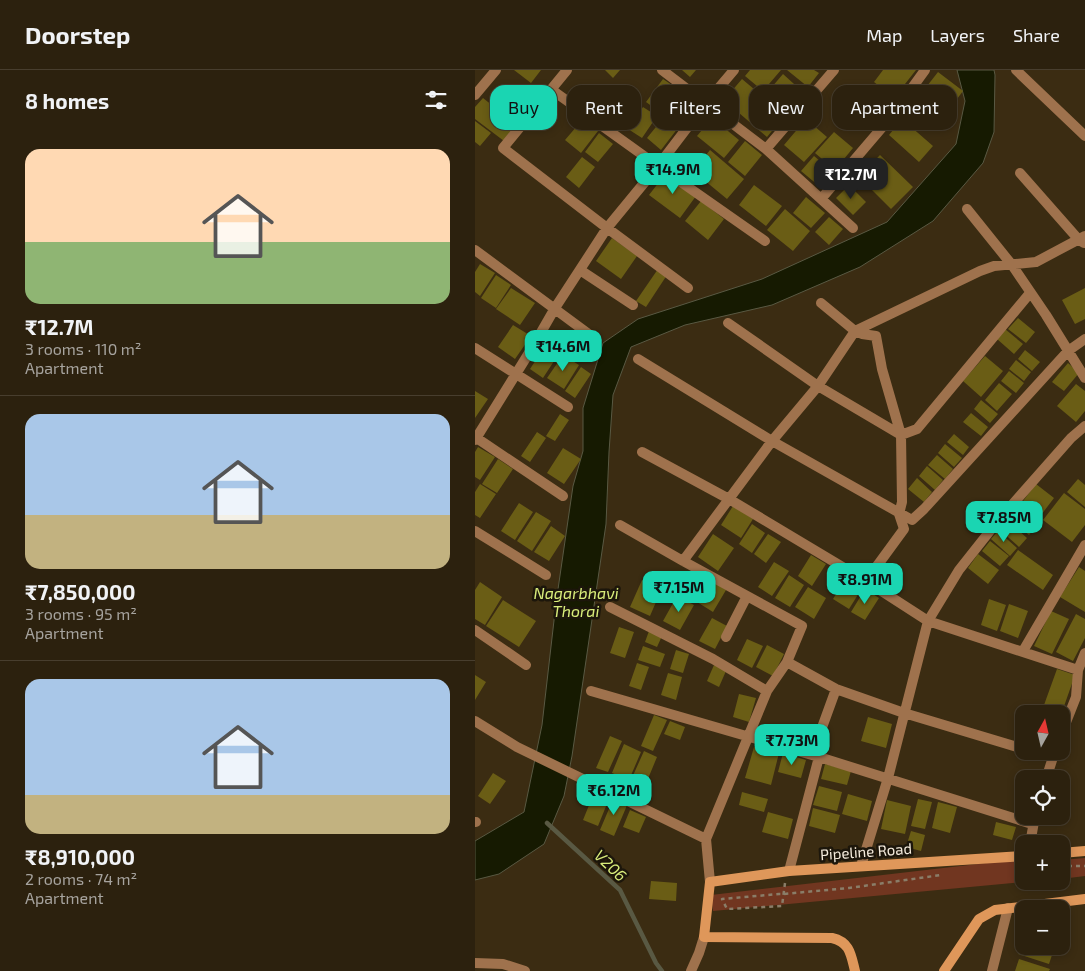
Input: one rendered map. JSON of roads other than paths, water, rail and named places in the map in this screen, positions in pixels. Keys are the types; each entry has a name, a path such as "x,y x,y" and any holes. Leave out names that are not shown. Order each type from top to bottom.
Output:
{"main road":[{"path":"1070,852 1085,851"},
{"name":"Pipeline Road","path":"710,882 789,871 1015,857"},
{"path":"710,882 704,937 832,938 840,940 847,946 855,971"},
{"path":"944,971 979,919 995,910 1085,899"}],"street":[{"path":"475,95 496,70"},
{"path":"556,85 567,70"},
{"path":"662,70 682,85"},
{"path":"721,85 734,70"},
{"path":"766,149 834,70"},
{"path":"821,199 891,117 925,70"},
{"path":"1016,70 1085,136"},
{"path":"557,94 765,241"},
{"path":"739,128 766,149 853,228"},
{"path":"518,130 503,148 689,288"},
{"path":"563,496 476,439 555,308 607,228 685,130"},
{"path":"683,562 772,441 818,386 855,331 980,270 994,266 1036,262 1083,240 1019,173"},
{"path":"967,209 1011,265 1046,315 1085,378"},
{"path":"475,250 589,335"},
{"path":"580,270 633,305"},
{"path":"901,435 917,429 1030,293"},
{"path":"821,303 855,331 875,336 901,435 902,502 899,514 904,529 866,581"},
{"path":"728,323 818,386 901,435"},
{"path":"638,359 772,441 912,520 924,510 1068,351 1085,339"},
{"path":"475,348 568,407"},
{"path":"861,866 888,778 928,621 959,570 997,522 1071,438 1085,426"},
{"path":"642,452 729,499 866,581 928,621 1078,670"},
{"path":"621,525 683,562 802,626 787,662 767,691 706,839 710,882"},
{"path":"475,531 546,575"},
{"path":"1023,652 1085,546"},
{"path":"726,637 747,596"},
{"path":"610,607 713,659 767,691"},
{"path":"475,630 526,665"},
{"path":"1070,712 1076,697 1078,670 1085,653"},
{"path":"787,662 836,689 1015,746"},
{"path":"789,871 816,756 836,689"},
{"path":"591,691 1015,815"},
{"path":"475,721 530,754 706,839"},
{"path":"992,971 1008,908"},
{"path":"691,971 704,937"},
{"path":"475,963 525,971"}],"water":[{"name":"Nagarbhavi Thorai","path":"957,70 994,70 994,132 983,163 933,221 860,267 772,305 685,325 631,347 613,395 606,524 572,756 564,796 544,844 499,874 475,880 475,841 524,812 542,725 556,603 573,486 583,451 583,408 603,343 638,319 762,279 887,222 956,144 965,101"}],"waterway":[{"name":"V206","path":"547,823 620,890 656,963 662,971"}]}
